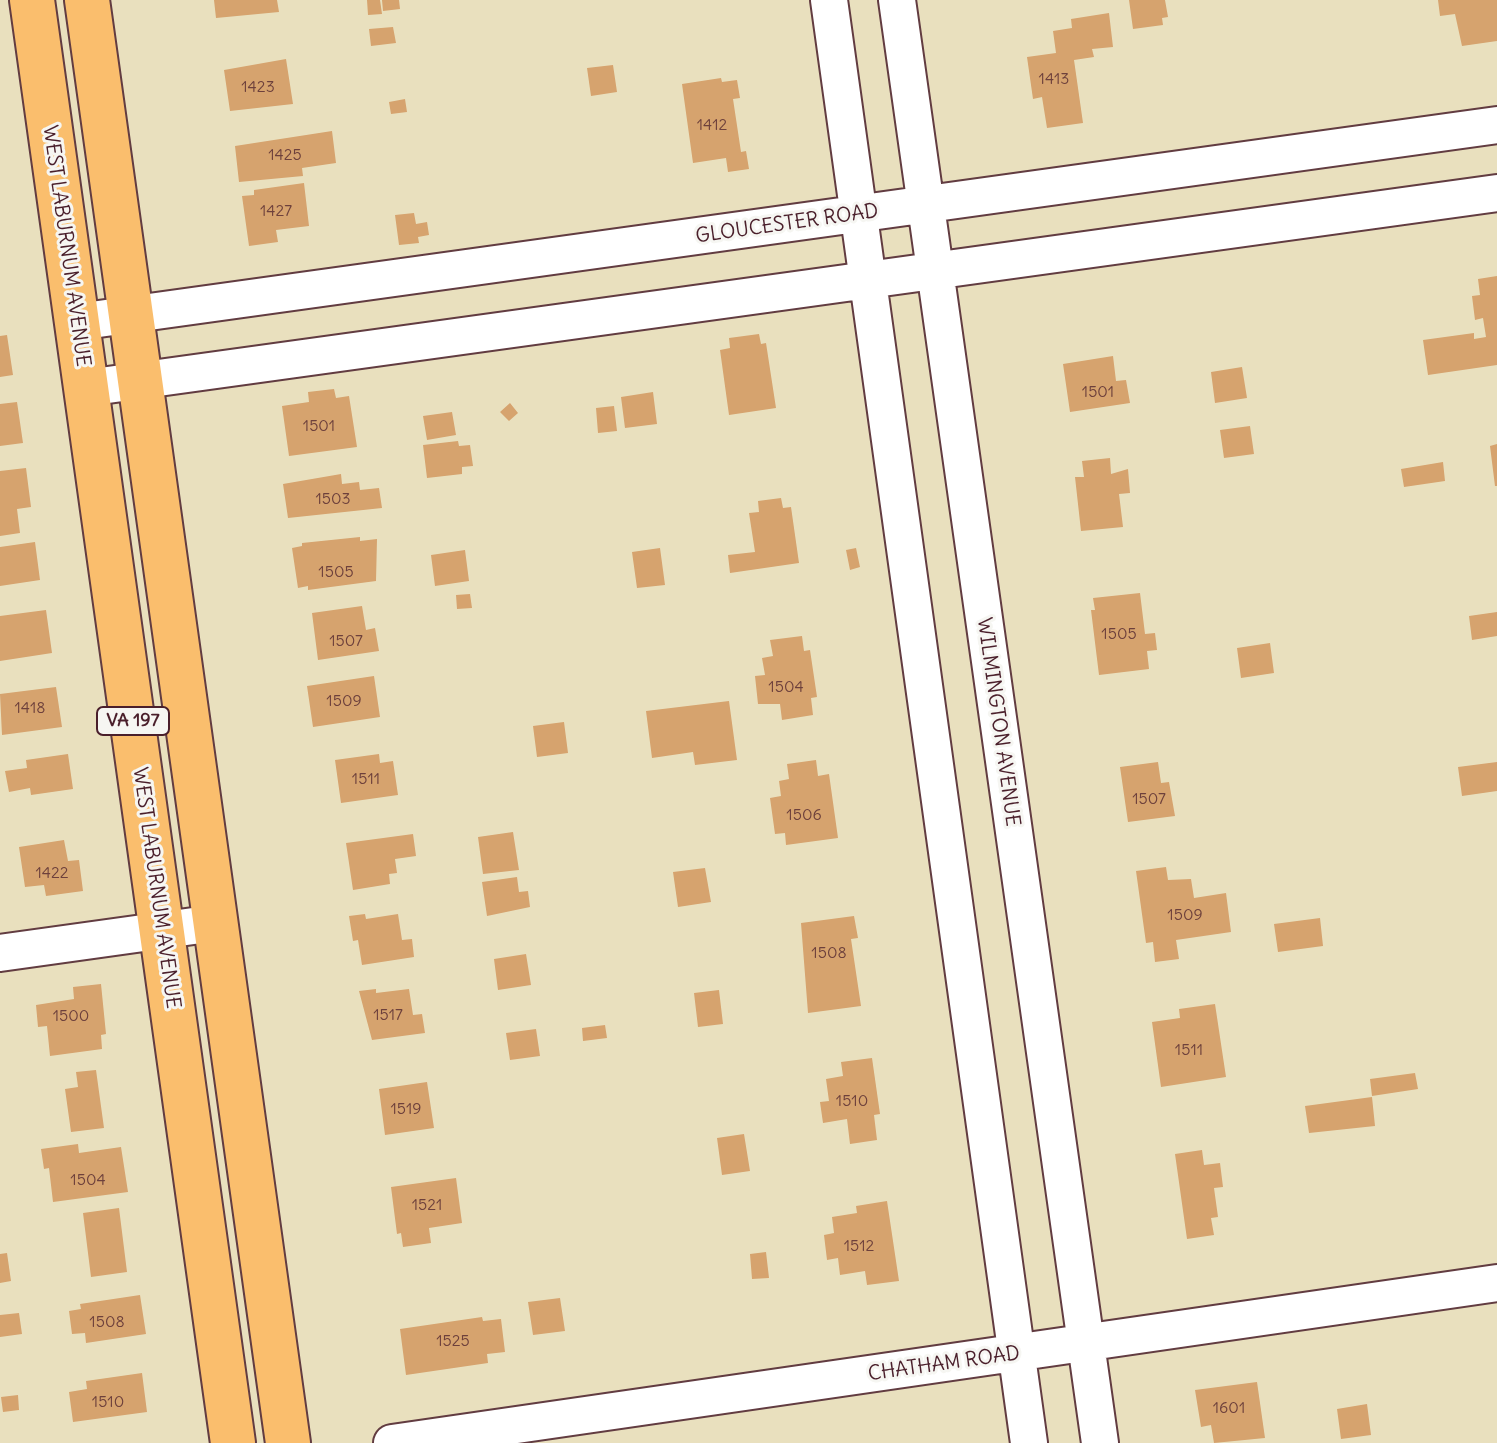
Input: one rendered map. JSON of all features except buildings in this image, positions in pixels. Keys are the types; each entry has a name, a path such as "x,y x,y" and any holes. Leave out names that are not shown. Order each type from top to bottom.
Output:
{"main road":[{"name":"WEST LABURNUM AVENUE","path":"32,0 233,1443"},
{"name":"VA 197","path":"87,0 288,1443"}],"street":[{"path":"829,0 1029,1443"},
{"name":"WILMINGTON AVENUE","path":"897,0 1100,1443"},
{"name":"GLOUCESTER ROAD","path":"77,322 1497,125"},
{"path":"86,388 1497,193"},
{"path":"0,953 215,923"},
{"name":"CHATHAM ROAD","path":"392,1443 1497,1283"}]}
